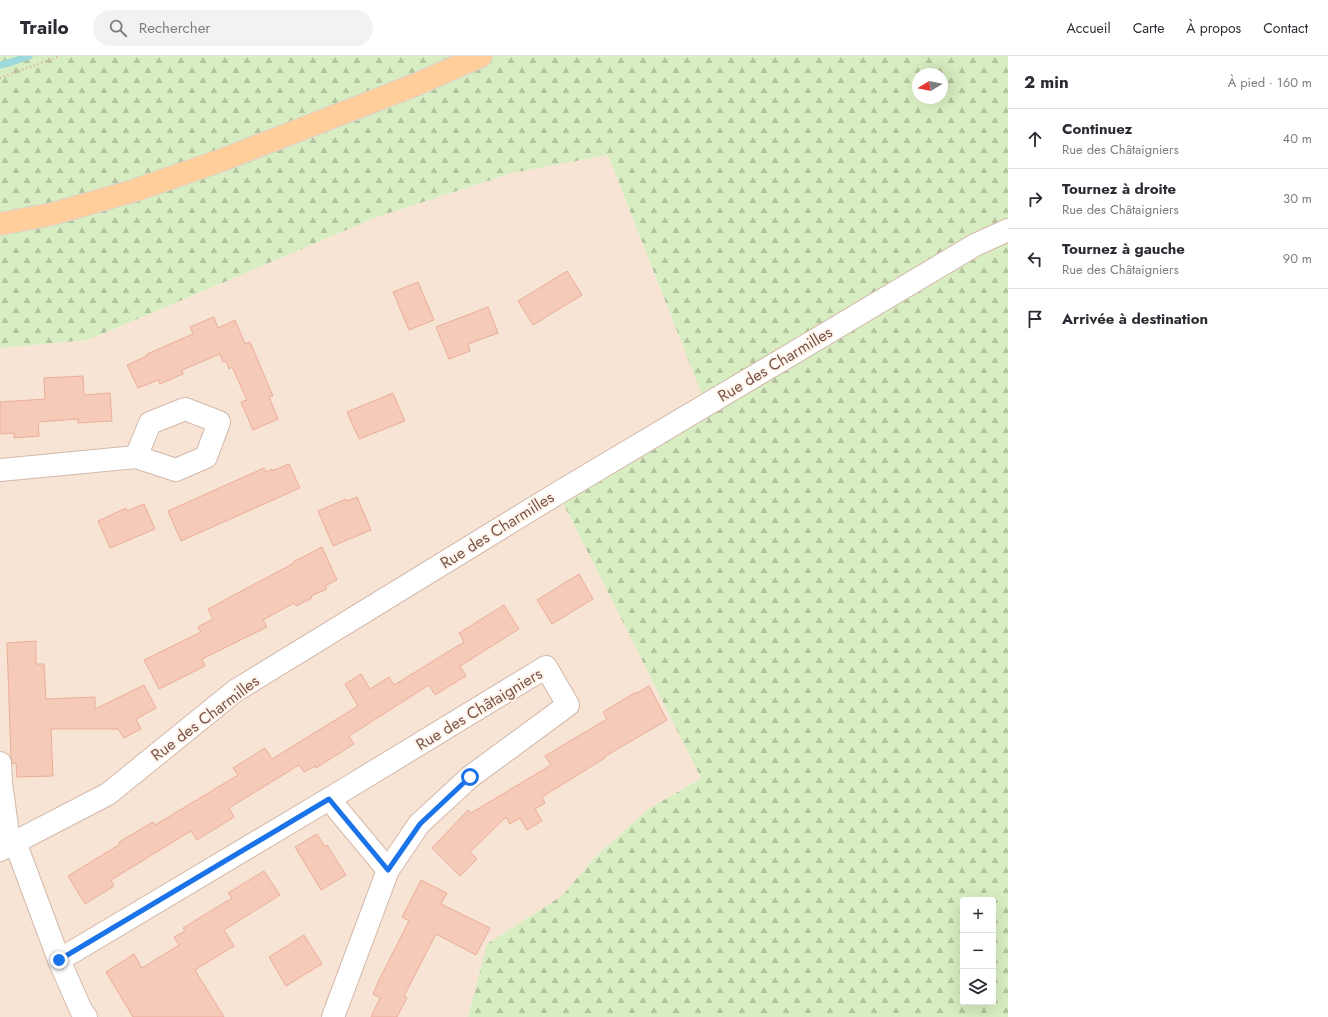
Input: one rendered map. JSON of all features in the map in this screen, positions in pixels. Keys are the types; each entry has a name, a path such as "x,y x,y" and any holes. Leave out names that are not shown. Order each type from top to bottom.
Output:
{"main road":[{"path":"0,224 52,214 133,191 222,160 415,85 481,56"}],"street":[{"name":"Rue des Charmilles","path":"7,846 108,794 235,691 564,489 975,245 1008,230"},
{"path":"0,470 136,457"},
{"name":"Rue des Châtaigniers","path":"59,960 329,799 546,667 568,704 470,777 420,824 388,870 333,1017"},
{"path":"0,763 1,783 8,834 7,846 18,850 59,960 81,1010 86,1017"},
{"path":"329,799 388,870"}],"path":[{"path":"0,78 60,56"}],"shaded area":[{"path":"608,155 706,405 558,493 701,778 647,810 594,858 563,895 487,944 468,1017 0,1017 0,348 88,340 377,217 512,173"}],"green space":[{"path":"0,56 1008,56 1008,1017 468,1017 487,944 563,895 594,858 647,810 701,778 558,493 706,405 608,155 512,173 377,217 88,340 0,348"}],"building":[{"path":"567,271 582,295 533,325 518,301"},
{"path":"418,282 434,320 409,330 393,292"},
{"path":"488,307 498,333 468,344 470,351 449,359 436,327"},
{"path":"214,317 218,328 235,320 245,344 250,342 273,396 269,397 278,419 253,430 241,402 247,400 232,367 229,369 226,361 223,362 220,354 182,370 183,374 160,384 158,380 138,388 127,365 147,356 147,354 193,334 190,327"},
{"path":"83,376 84,395 110,393 112,421 78,423 78,419 38,422 39,436 14,438 14,433 0,434 0,402 45,399 44,378"},
{"path":"393,393 405,421 359,439 347,412"},
{"path":"289,464 300,488 181,541 168,511 264,468 266,472"},
{"path":"357,497 371,530 333,546 318,511 346,499 347,501"},
{"path":"144,504 155,529 110,548 98,521 126,508 127,511"},
{"path":"322,547 337,580 325,586 327,589 311,596 312,598 296,606 294,603 263,620 267,627 202,659 205,666 159,689 144,660 201,632 198,627 213,619 208,609"},
{"path":"579,574 593,599 552,624 537,600"},
{"path":"504,605 519,629 460,666 466,676 435,695 429,685 349,736 354,744 316,768 315,766 304,772 299,765 229,808 234,817 197,840 191,831 111,880 114,886 85,904 68,876 120,844 119,842 153,822 155,825 238,775 233,768 265,748 272,759 358,706 345,684 361,674 370,689 389,677 394,685 464,642 459,633"},
{"path":"36,641 36,664 44,664 46,699 95,697 95,709 144,685 156,708 136,719 141,729 124,738 118,729 51,729 53,776 17,777 16,763 13,764 11,759 7,643"},
{"path":"649,686 667,720 604,757 605,758 542,797 545,803 535,809 542,821 527,830 520,818 510,824 506,817 470,852 477,859 460,876 432,848 468,810 471,813 551,765 545,756 607,719 603,712"},
{"path":"317,834 325,847 327,845 346,875 321,890 295,847"},
{"path":"264,871 280,895 224,930 234,946 195,970 224,1017 133,1017 106,972 134,954 142,968 179,945 174,937 185,931 183,928 232,898 228,893"},
{"path":"421,880 447,893 441,904 490,928 476,955 436,934 404,996 407,998 397,1017 371,1017 380,998 373,994 409,921 402,917"},
{"path":"304,935 322,964 286,986 269,957"}],"waterway":[{"path":"0,65 29,56"}],"route":[{"path":"59,960 329,799 388,870 420,824 470,777"}]}
